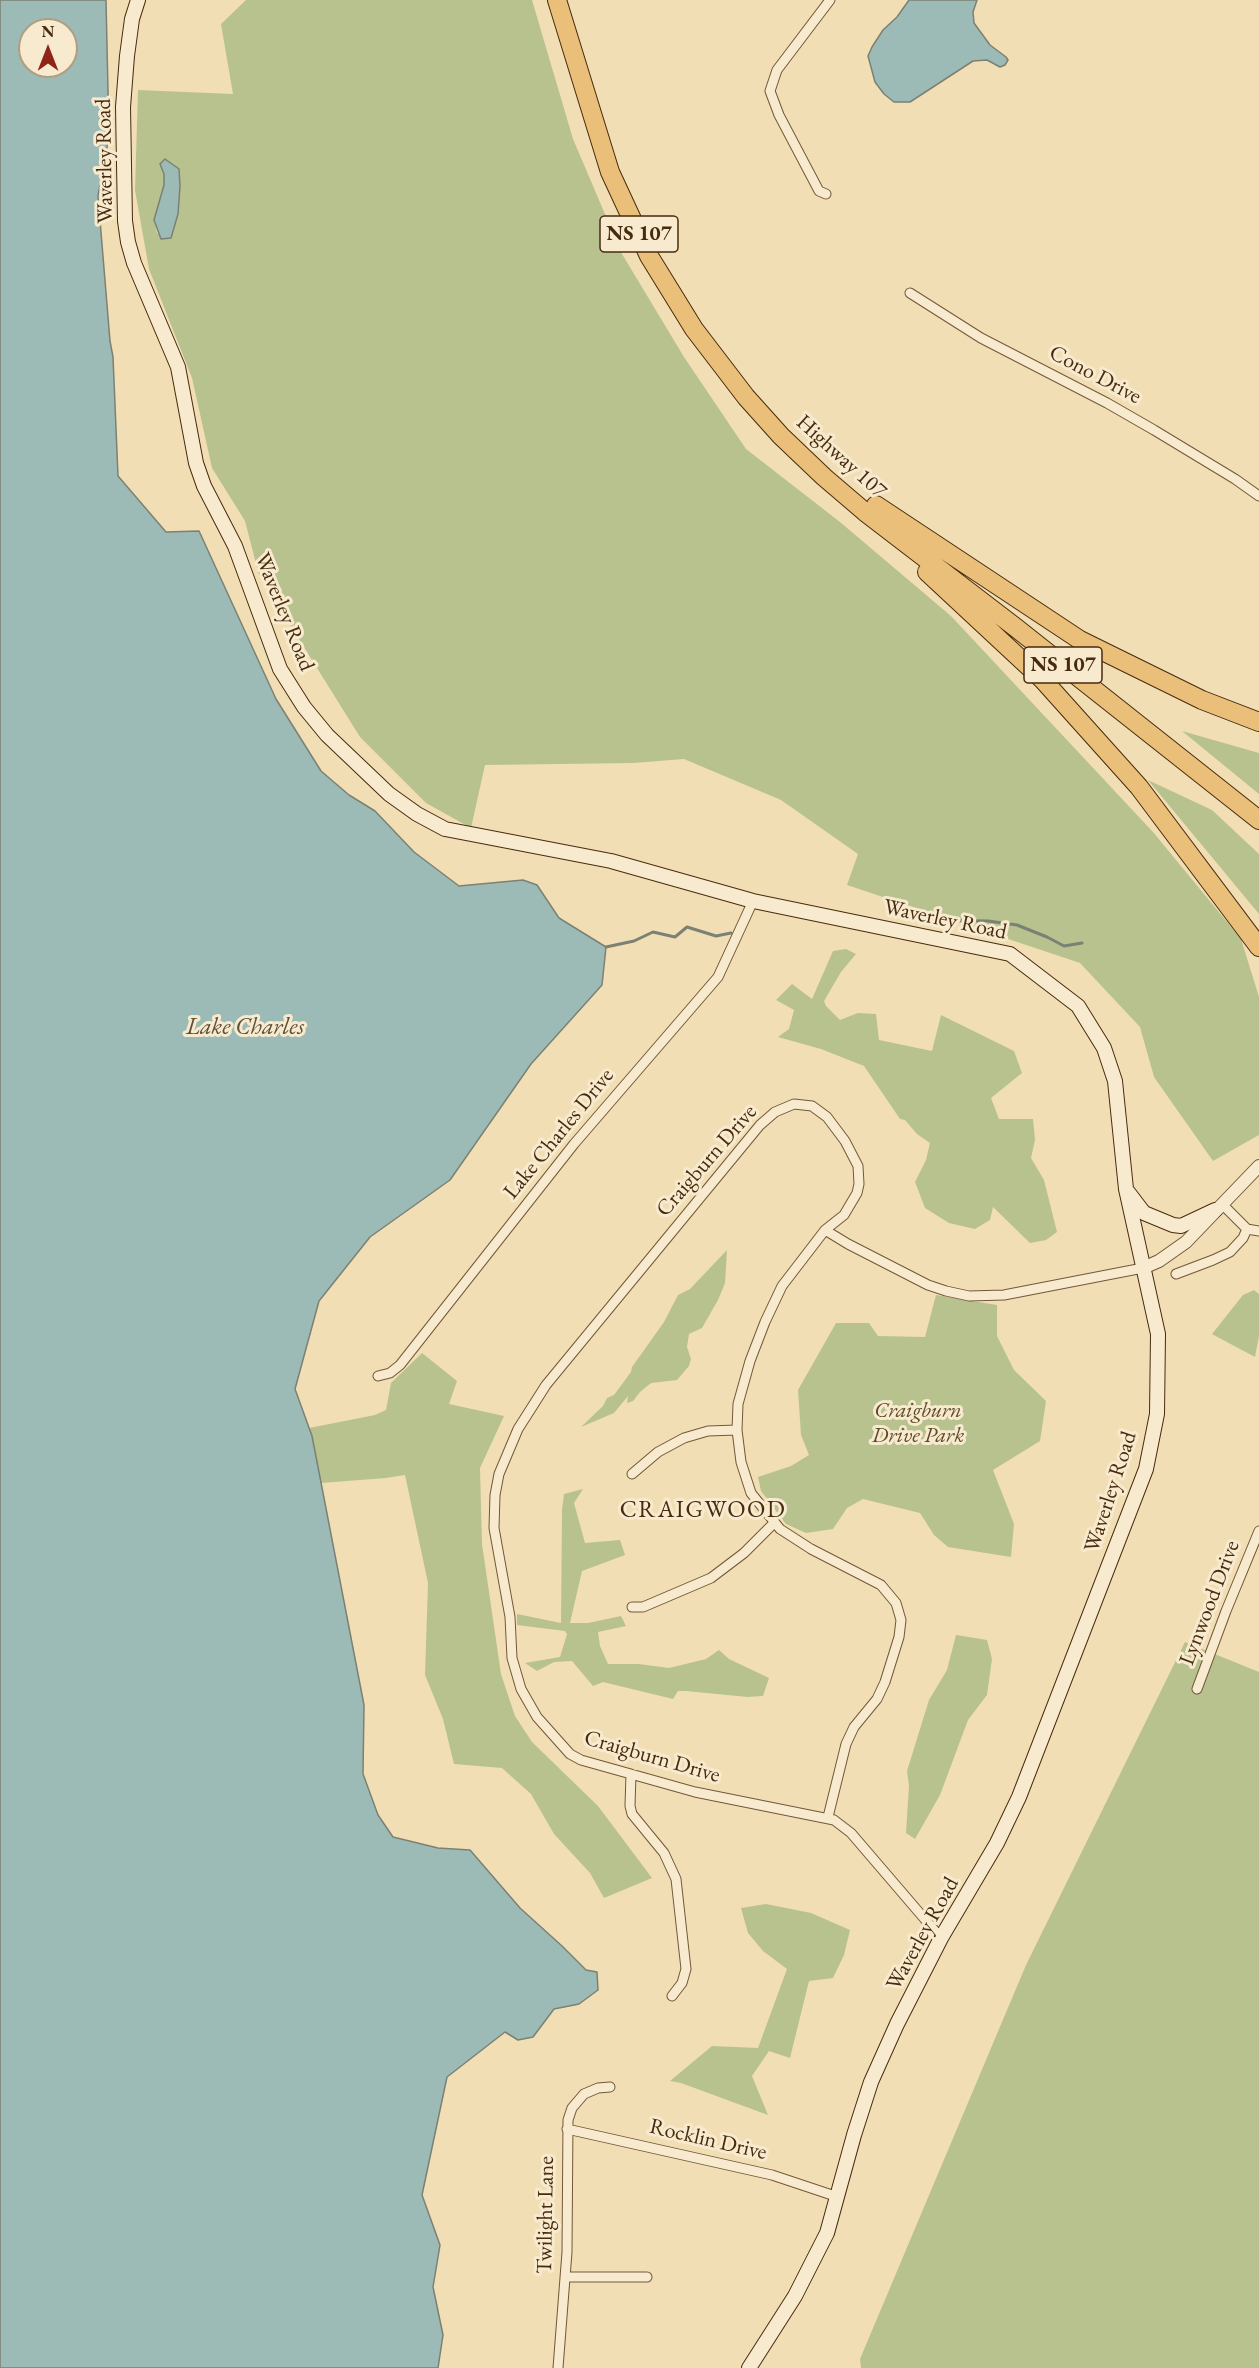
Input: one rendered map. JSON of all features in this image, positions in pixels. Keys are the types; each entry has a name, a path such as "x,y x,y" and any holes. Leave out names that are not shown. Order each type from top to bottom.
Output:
{"highway":[{"name":"Highway 107","path":"557,0 610,172 650,256 694,329 746,397 781,436 824,477 866,512 1259,820"},
{"path":"781,436 890,515 1080,640 1202,700 1259,722"},
{"path":"866,512 919,565 1043,680 1138,787 1259,947"}],"main road":[{"name":"Waverley Road","path":"138,0 132,19 126,56 123,107 125,221 128,242 134,263 178,367 196,464 204,486 236,546 280,669 304,707 327,735 389,794 417,814 445,829 611,861 753,901 1010,954 1078,1006 1104,1048 1115,1081 1126,1189 1158,1334 1157,1414 1146,1470 1018,1797 997,1844 941,1938 871,2082 827,2233 795,2296 749,2368"},
{"path":"1126,1189 1144,1213 1173,1225 1181,1226 1219,1207"}],"street":[{"path":"826,194 816,185 776,108 770,91 771,82 777,70 830,0"},
{"name":"Cono Drive","path":"910,292 981,338 1154,430 1259,496"},
{"name":"Lake Charles Drive","path":"378,1376 390,1373 400,1365 574,1144 713,983 753,901"},
{"name":"Craigburn Drive","path":"828,1817 846,1744 885,1682 899,1637 901,1620 893,1597 880,1585 790,1536 774,1522 751,1494 741,1462 737,1430 738,1404 750,1361 765,1322 782,1286 825,1230 844,1215 857,1193 858,1166 844,1141 827,1117 812,1106 794,1104 775,1112 760,1125 546,1385 518,1429 500,1474 495,1495 495,1534 510,1617 512,1658 521,1689 537,1717 570,1754 581,1760 695,1792 785,1811 828,1817 840,1823 851,1833 941,1938"},
{"path":"825,1230 928,1285 969,1296 1004,1295 1143,1269 1159,1261 1186,1242 1259,1166"},
{"path":"1219,1207 1247,1229 1259,1231"},
{"path":"1176,1274 1230,1252 1243,1238 1247,1229"},
{"path":"632,1474 658,1452 684,1438 708,1431 737,1430"},
{"path":"632,1607 643,1607 711,1578 744,1553 774,1522"},
{"name":"Lynwood Drive","path":"1197,1689 1259,1531"},
{"path":"631,1774 632,1814 664,1853 675,1879 686,1969 682,1983 672,1996"},
{"name":"Twilight Lane","path":"558,2368 566,2277 569,2114 579,2098 593,2090 610,2087"},
{"name":"Rocklin Drive","path":"567,2128 772,2175 838,2197"},
{"path":"566,2277 647,2277"}],"green space":[{"path":"246,0 532,0 573,139 622,254 684,357 746,449 840,522 951,616 1153,832 1241,939 1259,997 1259,1135 1213,1161 1154,1077 1140,1027 1080,963 847,885 858,854 781,800 684,759 633,763 485,765 471,828 426,803 360,737 259,575 245,521 212,468 192,378 149,269 135,190 138,90 233,94 221,24","holes":["164,174 171,238 157,233 154,220 164,185"]},
{"path":"1182,731 1259,753 1259,794"},
{"path":"1148,780 1212,810 1259,854 1259,914"},
{"path":"846,949 856,954 841,972 824,1001 840,1020 858,1013 876,1014 879,1040 932,1051 941,1015 1014,1051 1022,1073 991,1098 999,1119 1033,1119 1035,1140 1031,1158 1044,1180 1057,1232 1046,1240 1030,1243 993,1207 990,1220 975,1229 949,1223 925,1208 915,1182 926,1160 930,1143 917,1134 905,1120 900,1119 864,1066 821,1049 778,1037 789,1029 794,1010 776,1000 792,984 812,999 833,951"},
{"path":"727,1250 725,1283 718,1300 702,1328 689,1334 687,1347 691,1359 689,1366 677,1380 651,1383 633,1401 627,1403 628,1396 614,1413 581,1427 603,1406 607,1398 614,1395 631,1372 632,1367 664,1322 678,1295 690,1289"},
{"path":"1254,1290 1259,1294 1259,1336 1255,1357 1212,1334 1243,1295"},
{"name":"Craigburn Drive Park","path":"936,1295 997,1305 997,1336 1014,1370 1046,1401 1040,1441 993,1470 1014,1524 1011,1557 948,1547 934,1535 920,1513 863,1499 847,1508 833,1529 806,1533 786,1524 761,1491 758,1477 791,1466 809,1455 801,1435 798,1390 836,1323 869,1323 878,1336 925,1337"},
{"path":"422,1353 457,1381 449,1404 504,1416 480,1468 482,1544 501,1674 515,1716 532,1742 598,1806 652,1878 604,1898 590,1873 554,1834 531,1794 502,1768 454,1764 443,1719 425,1675 428,1583 405,1475 321,1483 309,1428 375,1415 386,1410 391,1383"},
{"path":"583,1489 574,1503 585,1543 620,1540 625,1555 582,1571 570,1623 588,1623 621,1616 626,1626 598,1632 600,1646 608,1664 639,1664 669,1668 706,1659 719,1650 729,1659 769,1678 763,1696 748,1697 678,1691 673,1699 603,1682 593,1686 572,1661 554,1662 537,1671 525,1663 560,1657 567,1634 565,1631 517,1625 517,1614 561,1623 564,1494"},
{"path":"956,1635 987,1640 992,1659 987,1695 968,1720 940,1795 915,1839 906,1833 909,1786 907,1771 929,1700 947,1670"},
{"path":"1185,1642 1259,1672 1259,2368 861,2368 860,2359 1026,1965"},
{"path":"766,1904 811,1913 850,1930 844,1955 833,1978 809,1981 790,2058 769,2051 752,2076 768,2115 670,2081 712,2046 758,2048 787,1969 763,1951 748,1933 741,1908"}],"water":[{"name":"Lake Charles","path":"0,0 106,0 109,136 98,196 113,357 118,476 166,532 199,531 276,699 321,771 349,795 375,811 414,852 459,886 523,880 537,885 559,918 606,947 602,985 531,1064 450,1180 370,1237 319,1301 295,1389 312,1436 364,1705 363,1774 378,1815 393,1837 438,1848 470,1850 520,1908 586,1970 597,1972 598,1990 579,2004 554,2009 533,2037 518,2040 505,2032 447,2077 422,2195 440,2245 433,2287 443,2335 438,2368 0,2368"},
{"path":"909,0 977,0 973,12 974,23 990,45 1006,57 1008,60 1005,65 1000,67 987,60 973,61 910,102 894,102 875,82 868,56 883,30 897,17"},
{"path":"165,159 179,169 180,186 178,214 171,238 161,239 154,220 164,185 164,174 160,164"}],"waterway":[{"path":"926,920 988,921 1017,925 1064,946 1082,943"},
{"path":"606,947 634,941 653,932 675,937 687,927 716,936 731,933"}],"district":[{"name":"CRAIGWOOD","path":"703,1510"}]}
